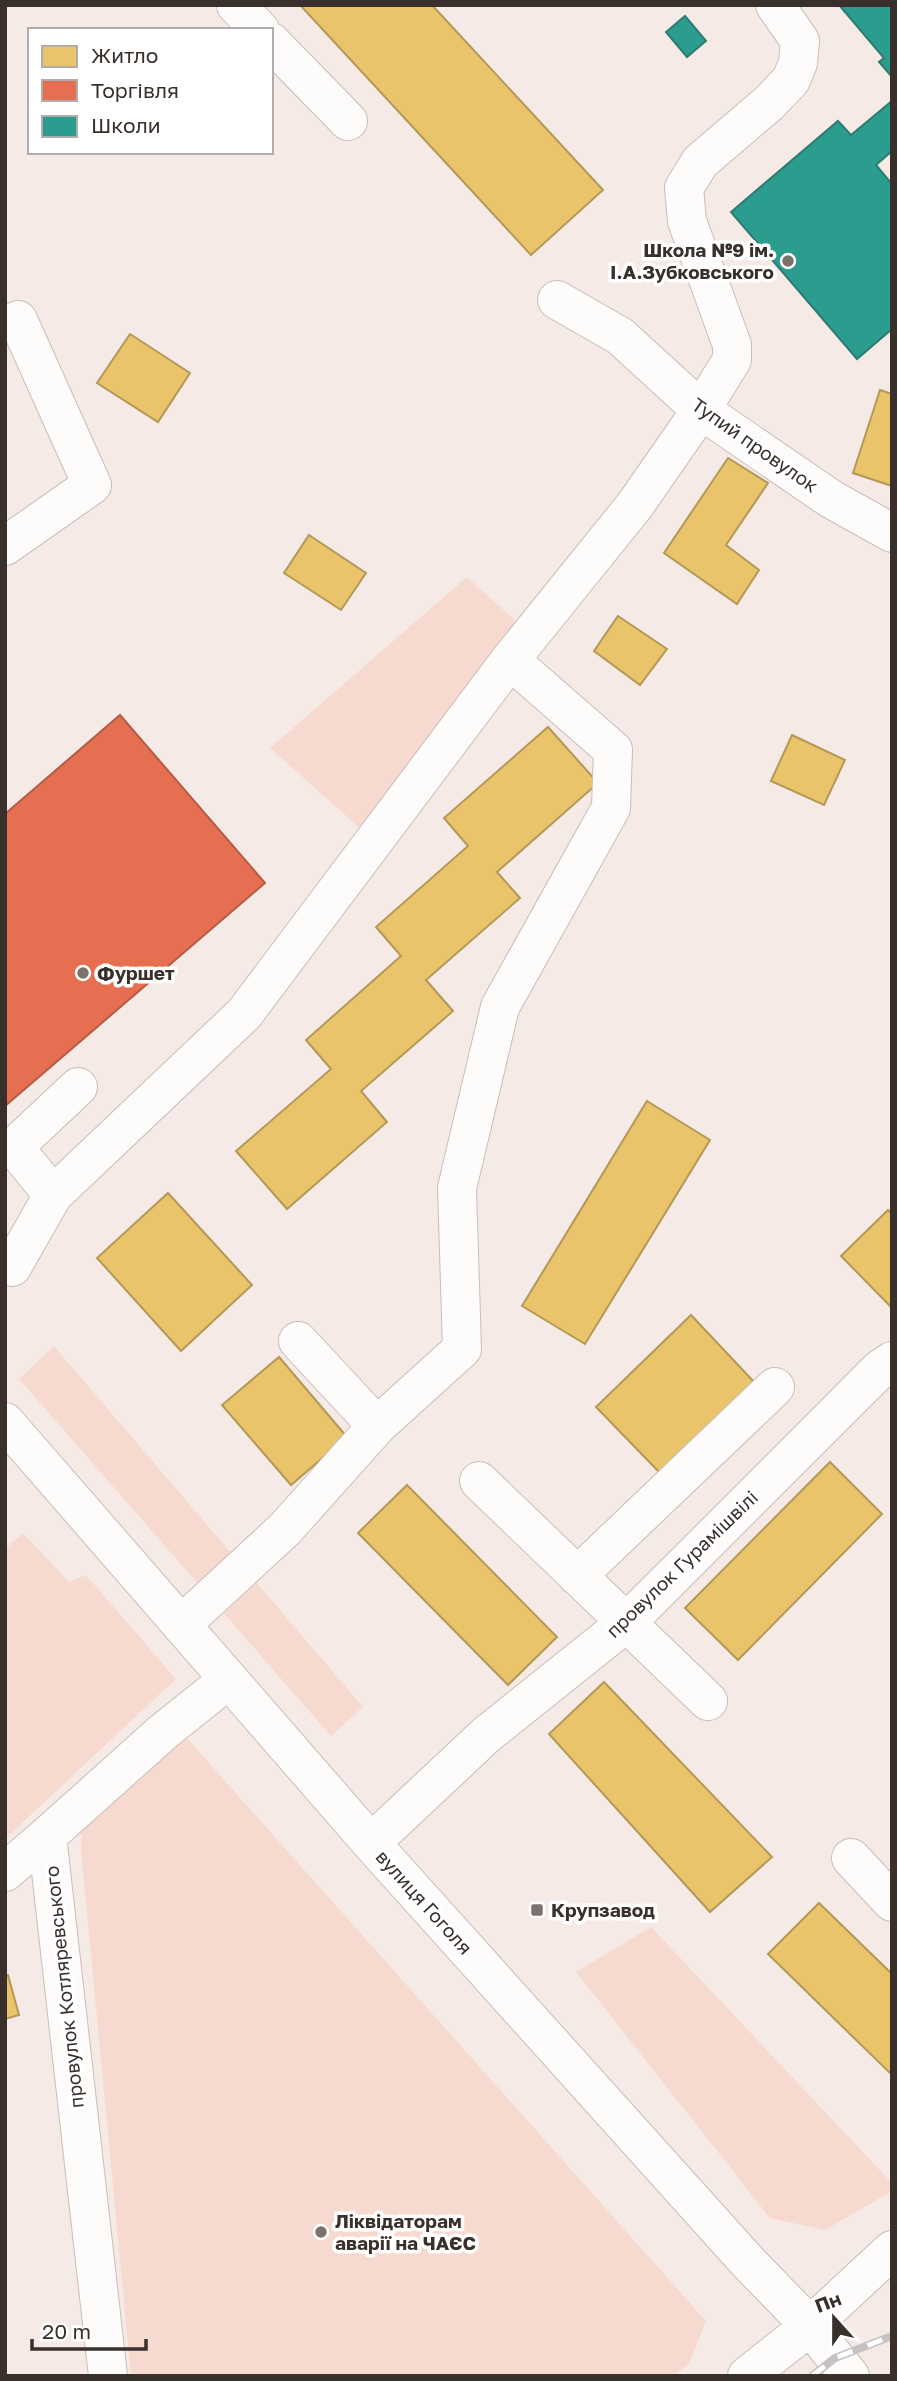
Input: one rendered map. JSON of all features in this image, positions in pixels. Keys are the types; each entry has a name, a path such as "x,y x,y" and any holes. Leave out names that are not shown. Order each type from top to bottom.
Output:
{"street":[{"path":"236,5 258,28"},
{"path":"8,1273 53,1195 244,1014 510,660 635,505 732,360 732,345 687,220 684,188 699,162 792,80 798,63 800,40 775,5"},
{"path":"273,44 348,121"},
{"name":"Тупий провулок","path":"557,300 620,336 701,410 831,499 892,533"},
{"path":"5,546 92,485 18,320"},
{"path":"181,1625 285,1529 377,1426 462,1349 457,1188 500,1007 611,808 613,750 510,660"},
{"path":"53,1195 14,1147 78,1087"},
{"path":"298,1341 377,1426"},
{"name":"провулок Гурамішвілі","path":"371,1843 486,1735 626,1623 892,1360"},
{"path":"577,1576 775,1387"},
{"name":"вулиця Гоголя","path":"5,1422 371,1843 747,2260 810,2326 850,2376"},
{"path":"478,1481 708,1701"},
{"path":"5,1872 163,1732 228,1680"},
{"name":"провулок Котляревського","path":"47,1836 108,2376"},
{"path":"851,1857 892,1902"},
{"path":"747,2376 810,2326 892,2250"}],"shaded area":[{"path":"467,577 517,622 362,830 270,748"},
{"path":"54,1346 363,1707 331,1736 19,1379"},
{"path":"23,1533 69,1582 86,1575 176,1679 5,1839 5,1549"},
{"path":"184,1735 706,2321 690,2362 674,2376 131,2376 81,1851 82,1816"},
{"path":"651,1927 892,2183 892,2191 825,2230 770,2218 576,1972"}],"building: Житло":[{"path":"300,5 432,5 603,190 531,255"},
{"path":"130,334 190,373 158,422 97,383"},
{"path":"880,390 892,394 892,486 853,473"},
{"path":"728,458 768,483 726,545 759,570 737,604 664,553"},
{"path":"309,535 366,573 341,610 284,573"},
{"path":"618,616 667,649 640,685 594,651"},
{"path":"548,727 598,783 497,872 520,898 426,980 453,1011 361,1091 387,1122 287,1209 236,1151 331,1069 306,1040 401,956 376,927 468,846 444,818"},
{"path":"792,735 845,760 824,805 771,781"},
{"path":"647,1101 710,1140 585,1344 522,1306"},
{"path":"168,1193 252,1285 181,1351 97,1258"},
{"path":"888,1210 892,1214 892,1308 841,1256"},
{"path":"691,1315 756,1384 661,1474 596,1407"},
{"path":"279,1357 347,1437 291,1485 222,1405"},
{"path":"830,1462 882,1514 738,1660 685,1608"},
{"path":"407,1485 557,1637 508,1685 358,1533"},
{"path":"604,1682 772,1857 710,1912 549,1734"},
{"path":"819,1903 892,1974 892,2075 768,1954"},
{"path":"8,1975 19,2015 5,2019 5,1976"}],"building: Торгівля":[{"name":"Фуршет","path":"120,715 265,883 5,1106 5,814"}],"building: Школи":[{"path":"839,5 892,5 892,77 879,62 884,58"},
{"path":"685,16 706,41 687,57 666,32"},
{"path":"892,101 892,151 876,165 892,184 892,329 857,359 731,212 838,121 851,135"}],"railway":[{"path":"812,2376 835,2358 892,2336"}],"place":[{"name":"Школа №9 ім. І.А.Зубковського","path":"788,261"},
{"name":"Фуршет","path":"83,973"},
{"name":"Крупзавод","path":"537,1910"},
{"name":"Ліквідаторам аварії на ЧАЄС","path":"321,2232"}]}
